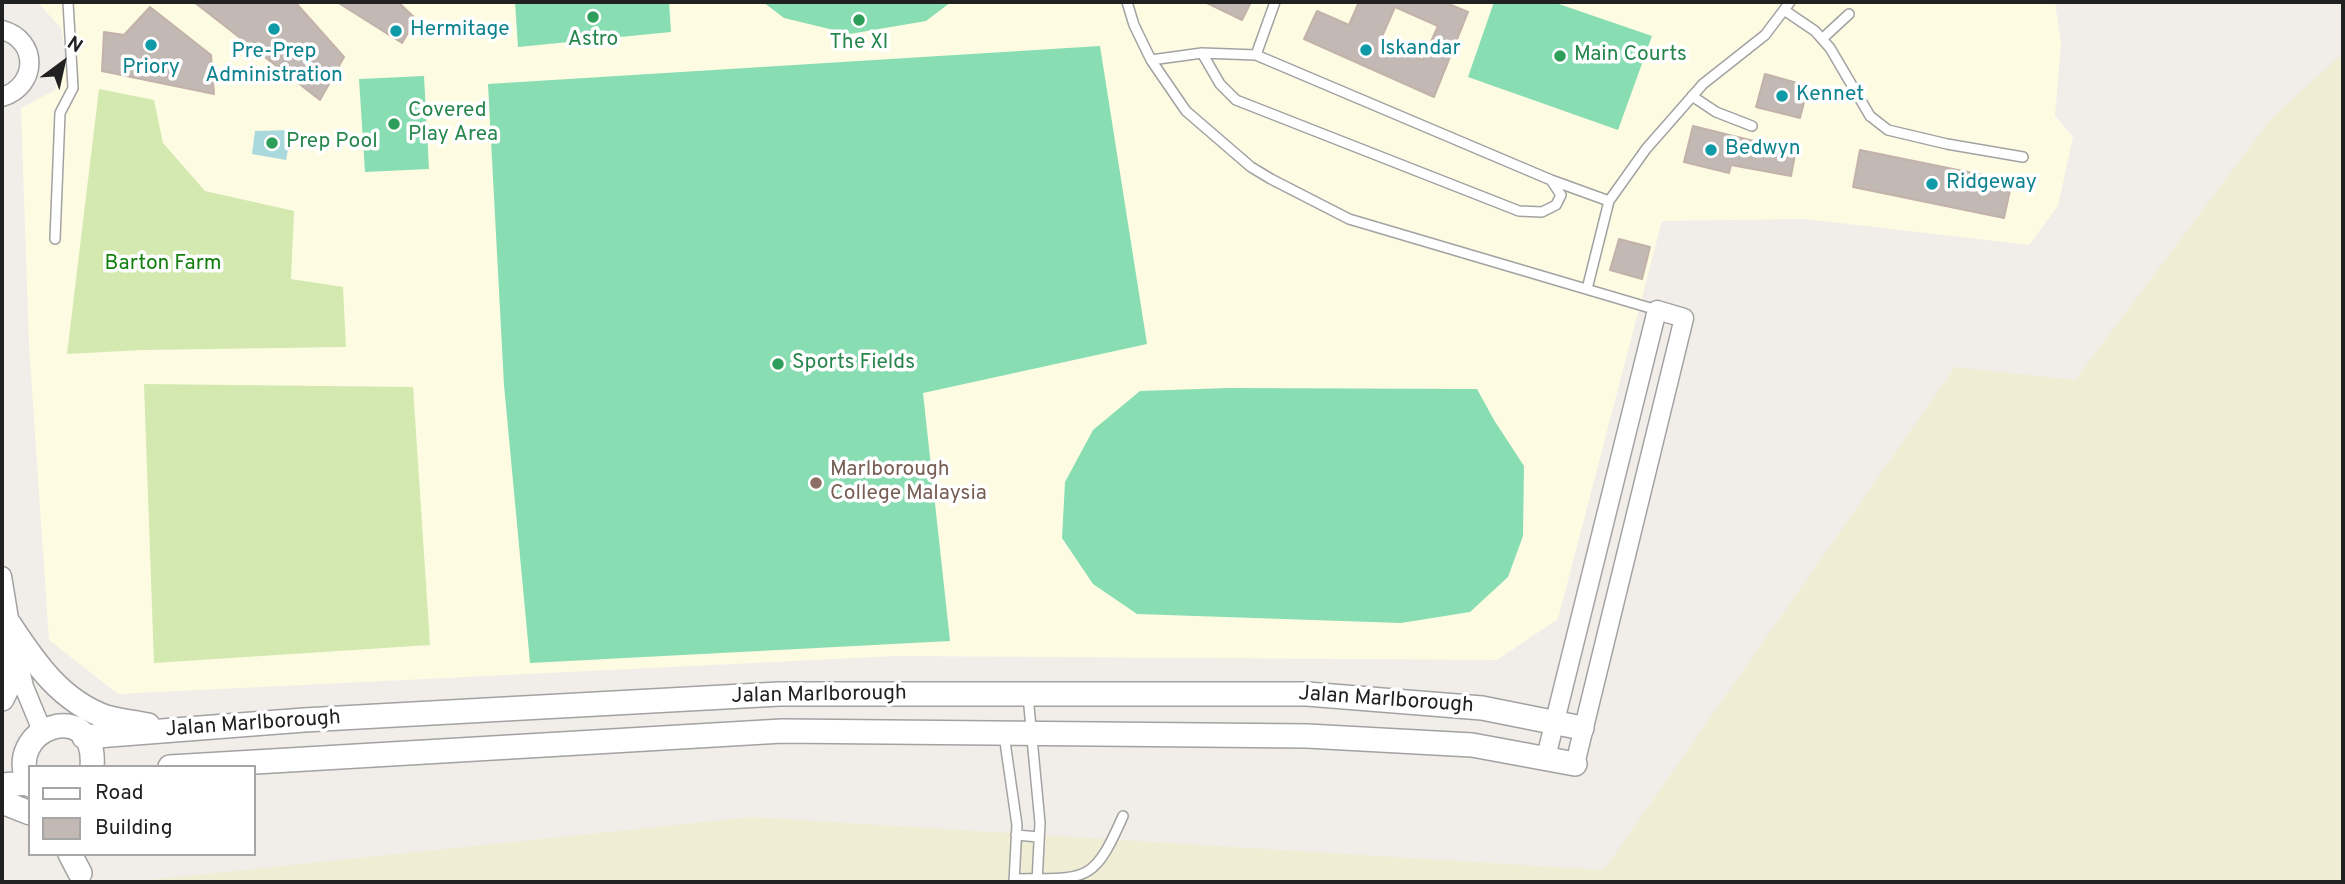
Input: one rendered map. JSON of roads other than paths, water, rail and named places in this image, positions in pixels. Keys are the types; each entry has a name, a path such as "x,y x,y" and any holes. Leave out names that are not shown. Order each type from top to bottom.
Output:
{"street":[{"path":"2,30 17,37 24,44 30,63 25,82 11,95 2,97"},
{"path":"1546,757 1657,310"},
{"name":"Jalan Marlborough","path":"203,765 782,730 1307,736 1472,745 1575,764 1684,318 1657,310"},
{"path":"2,576 33,734 22,748 20,766 28,782"},
{"path":"2,699 10,683 10,625"},
{"path":"10,625 44,673 58,688 87,709 108,718 175,730"},
{"name":"Jalan Marlborough","path":"84,737 317,719 779,694 1307,694 1482,708 1583,728"},
{"path":"2,747 50,725 69,727 84,737 92,755 92,765"},
{"path":"2,785 28,784"},
{"path":"2,802 28,812"}],"lane":[{"path":"55,239 60,113 73,88 68,2"},
{"path":"1127,2 1134,25 1151,60 1186,111 1251,167 1271,179 1349,219 1657,310"},
{"path":"1256,55 1275,2"},
{"path":"1587,289 1609,201 1646,149 1692,96 1703,84 1765,35 1787,6 1830,48 1870,116 1888,130 2023,157"},
{"path":"1822,39 1849,14"},
{"path":"1151,60 1202,53 1256,55 1551,180 1609,201"},
{"path":"1202,53 1220,84 1237,100 1519,211 1542,212 1556,205 1560,195 1551,180"},
{"path":"1692,96 1716,112 1752,125"},
{"path":"1027,694 1040,823 1037,880"},
{"path":"1004,733 1017,825 1014,880 1079,878 1096,869 1109,851 1123,816"},
{"path":"1016,835 1039,837"}],"water":[{"name":"Prep Pool","path":"292,130 286,160 252,154 255,131"}],"place":[{"name":"Astro","path":"593,17"},
{"name":"The XI","path":"859,20"},
{"name":"Pre-Prep Administration","path":"274,29"},
{"name":"Hermitage","path":"396,31"},
{"name":"Priory","path":"151,45"},
{"name":"Iskandar","path":"1366,50"},
{"name":"Main Courts","path":"1560,56"},
{"name":"Kennet","path":"1782,96"},
{"name":"Covered Play Area","path":"394,124"},
{"name":"Prep Pool","path":"272,143"},
{"name":"Bedwyn","path":"1711,150"},
{"name":"Ridgeway","path":"1932,184"},
{"name":"Sports Fields","path":"778,364"},
{"name":"Marlborough College Malaysia","path":"816,483"}],"park label":[{"name":"Barton Farm","path":"163,265"}]}
